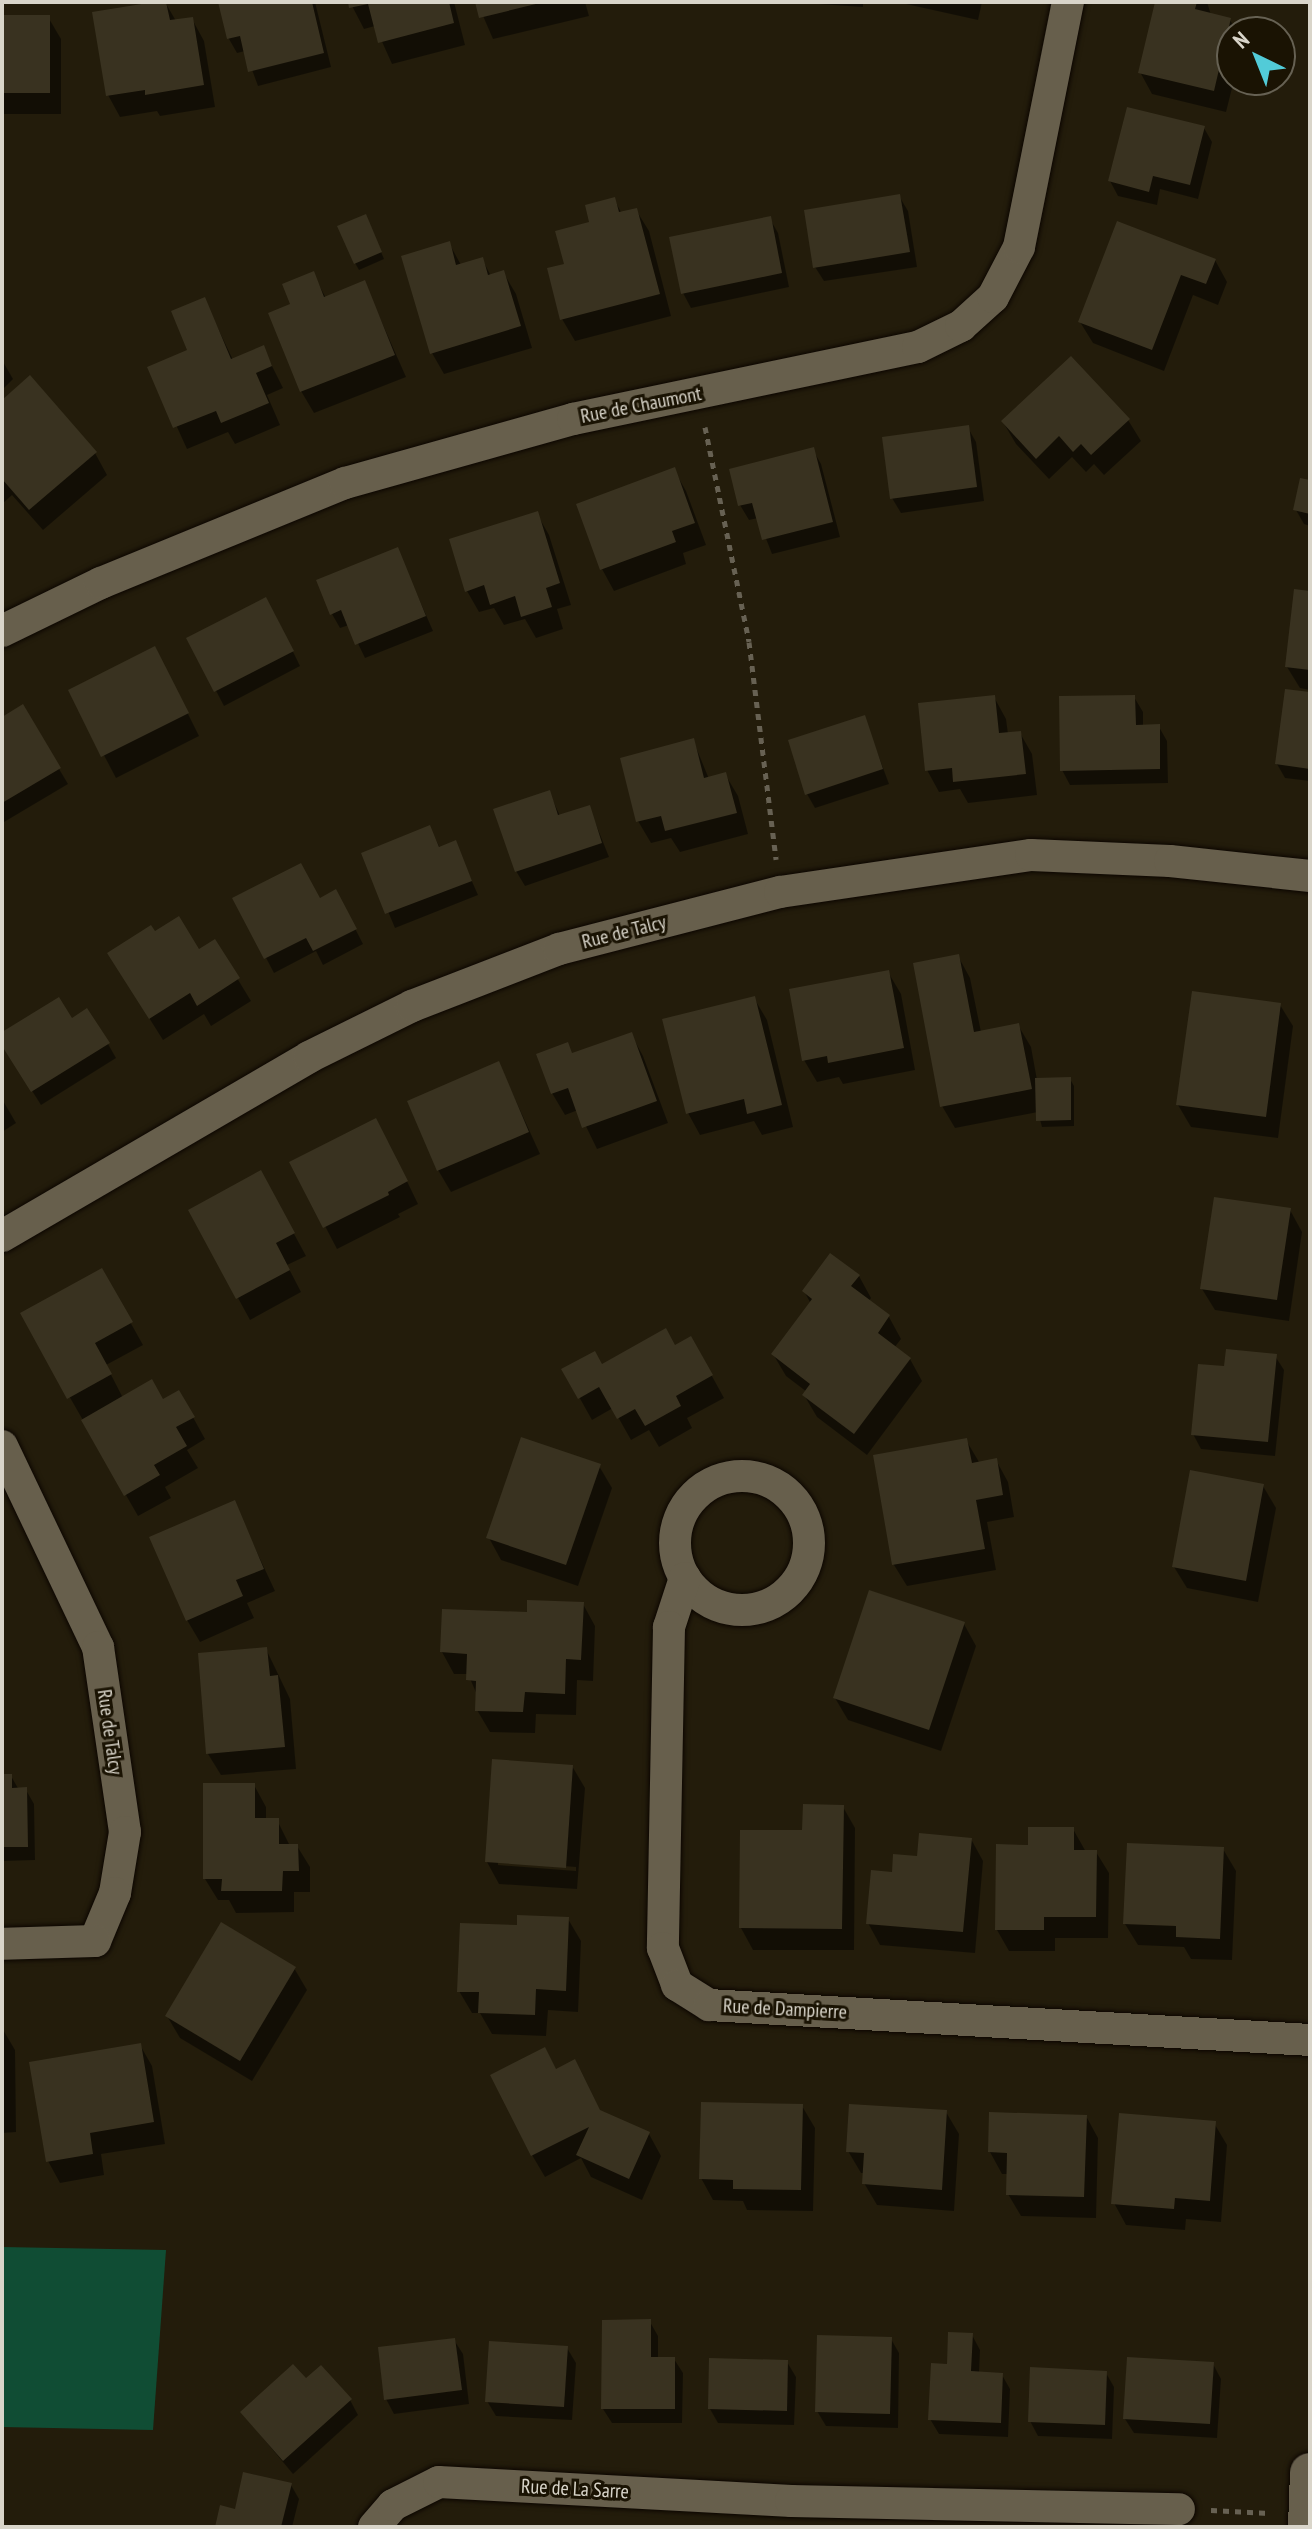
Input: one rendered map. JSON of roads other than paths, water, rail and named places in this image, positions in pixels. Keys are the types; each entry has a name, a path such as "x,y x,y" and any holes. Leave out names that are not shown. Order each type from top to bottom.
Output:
{"street":[{"name":"Rue de Chaumont","path":"2,631 101,583 345,483 573,419 918,347 961,326 993,297 1019,247 1068,2"},
{"name":"Rue de Talcy","path":"2,1236 309,1057 412,1006 559,949 780,892 1031,855 1170,861 1310,876"},
{"name":"Rue de Talcy","path":"2,1446 98,1647 125,1832 115,1893 95,1941 2,1944"},
{"path":"737,1475 759,1477 780,1487 796,1503 806,1522 808,1554 795,1584 780,1599 760,1608 738,1610 718,1605 698,1594 685,1578 676,1557 675,1534 682,1512 696,1494 714,1481 737,1475"},
{"name":"Rue de Dampierre","path":"685,1578 669,1627 663,1902 663,1948 677,1985 709,2005 1310,2040"},
{"path":"1308,2527 1310,2473"},
{"name":"Rue de La Sarre","path":"374,2527 393,2505 439,2482 791,2514 1179,2509"}]}
